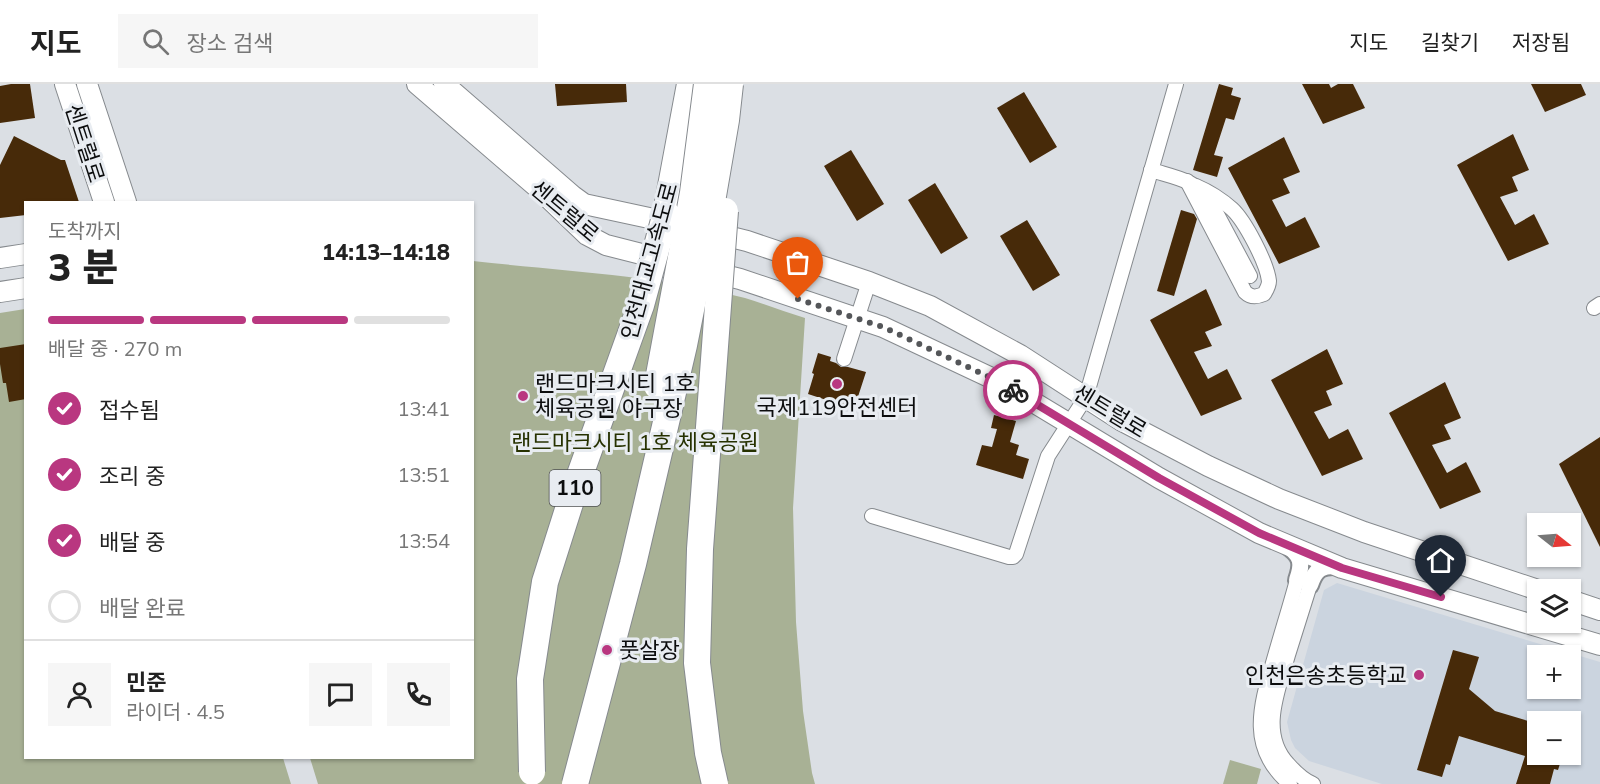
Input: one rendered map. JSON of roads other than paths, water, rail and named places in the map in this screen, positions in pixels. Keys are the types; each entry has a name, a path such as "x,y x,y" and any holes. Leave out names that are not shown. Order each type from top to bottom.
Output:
{"highway":[{"name":"인천대교고속도로","path":"535,784 532,772 530,679 545,582 572,497 641,305 666,213 690,84"},
{"name":"인천대교고속도로","path":"562,784 622,561 693,193 707,84"},
{"name":"인천대교고속도로","path":"575,784 633,564 684,345 709,219 730,84"},
{"path":"715,784 708,753 697,663 700,549 735,84"}],"main road":[{"name":"센트럴로","path":"65,84 104,201"},
{"name":"센트럴로","path":"87,84 126,201"},
{"name":"센트럴로","path":"417,84 539,189 586,235 606,245 740,279 883,327 1000,382 1169,483 1259,533 1337,566 1600,645"},
{"name":"센트럴로","path":"444,84 584,204 747,241 869,282 930,306 1020,354 1122,421 1279,499 1364,532 1527,586"},
{"path":"0,258 24,254"},
{"path":"0,292 24,288"},
{"path":"1581,604 1600,610"}],"street":[{"path":"872,516 1004,556 1013,557 1019,549 1048,456 1086,397 1176,84"},
{"path":"1151,171 1192,183 1219,197 1235,211 1262,259 1267,273 1269,285 1264,294 1251,296 1245,292 1192,183"},
{"path":"1192,183 1204,192 1210,201 1250,276"},
{"path":"844,360 869,282"},
{"path":"1283,543 1293,550 1300,560 1304,582 1275,700 1272,723 1275,743 1281,756 1299,775 1313,784"},
{"path":"1290,784 1276,770 1266,754 1260,721 1263,697 1304,582 1321,567 1337,566"}],"place":[{"name":"국제119안전센터","path":"837,384"},
{"name":"랜드마크시티 1호 체육공원 야구장","path":"523,396"},
{"name":"풋살장","path":"607,650"},
{"name":"인천은송초등학교","path":"1419,675"}],"park label":[{"name":"랜드마크시티 1호 체육공원","path":"635,442"}]}
